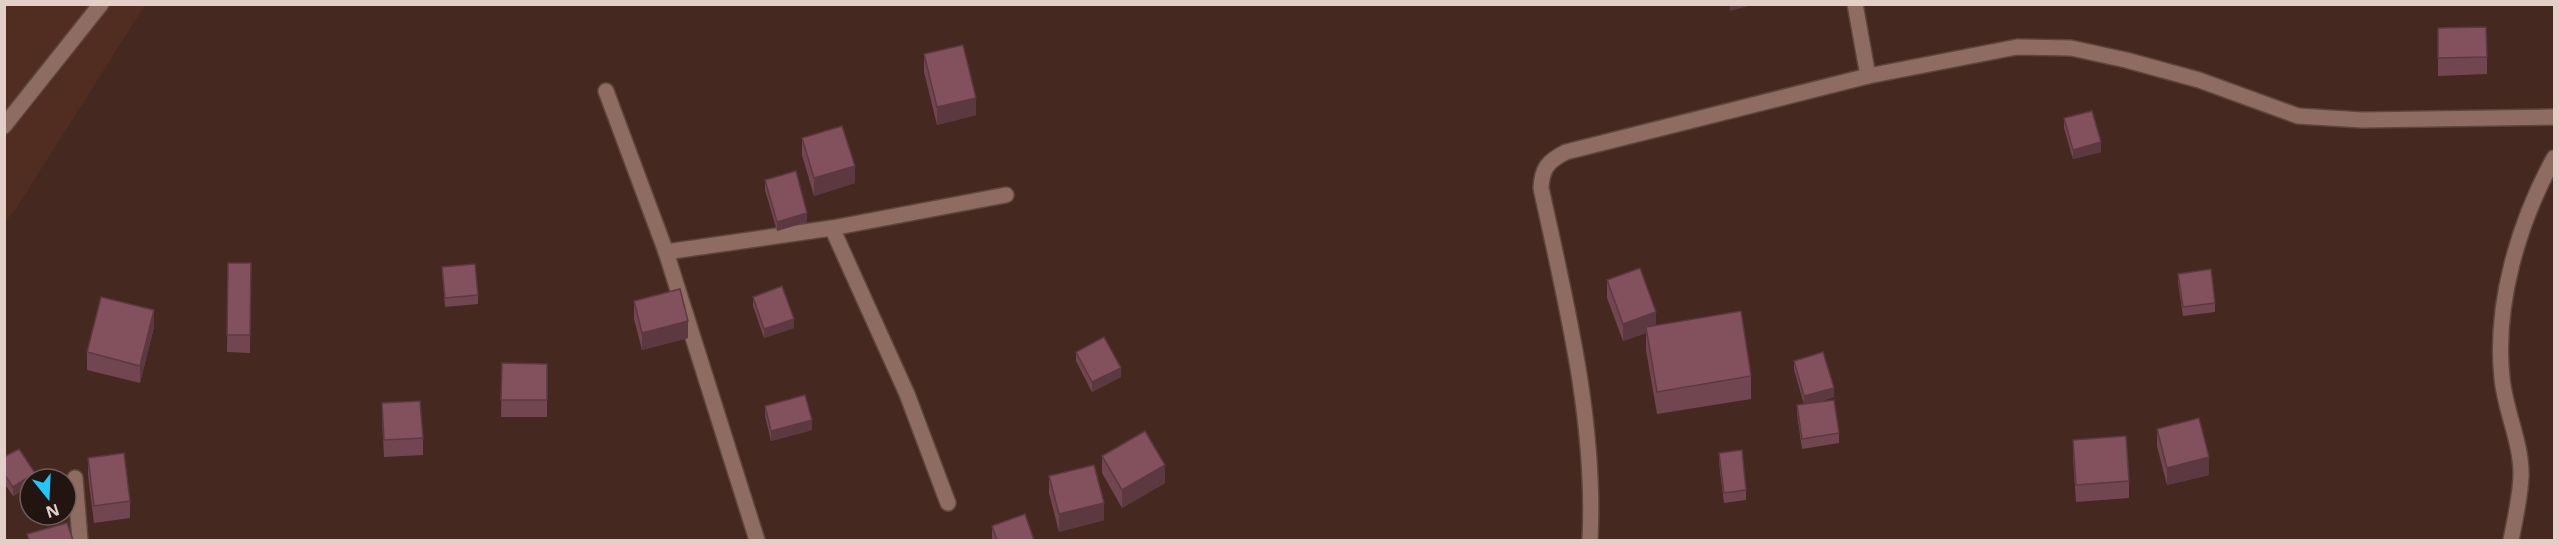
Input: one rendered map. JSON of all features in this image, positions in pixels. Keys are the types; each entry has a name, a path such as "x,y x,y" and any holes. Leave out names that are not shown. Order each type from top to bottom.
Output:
{"street":[{"path":"4,126 101,4"},
{"path":"1855,4 1868,76"},
{"path":"1590,540 1588,459 1575,345 1541,188 1542,172 1550,161 1577,148 1868,76 2017,47 2071,48 2199,80 2298,116 2362,120 2554,117"},
{"path":"606,91 666,252 757,540"},
{"path":"2511,540 2521,476 2502,379 2501,341 2510,275 2530,207 2554,158"},
{"path":"666,252 832,228 1006,195"},
{"path":"832,228 907,394 948,503"},
{"path":"78,515 80,540"}],"shaded area":[{"path":"5,5 145,5 15,210 5,222"}],"building":[{"path":"2486,27 2487,57 2438,58 2438,28"},
{"path":"963,45 976,98 937,107 924,54"},
{"path":"2092,111 2101,142 2073,150 2064,118"},
{"path":"842,126 855,166 814,178 802,138"},
{"path":"796,171 807,213 777,222 765,180"},
{"path":"228,263 251,263 250,335 227,335"},
{"path":"475,264 478,295 445,298 442,267"},
{"path":"1640,268 1656,312 1623,324 1607,280"},
{"path":"2211,269 2215,303 2183,307 2178,274"},
{"path":"782,286 794,319 764,329 753,297"},
{"path":"680,289 688,321 642,333 634,301"},
{"path":"101,297 154,310 140,366 87,352"},
{"path":"1741,311 1751,376 1657,392 1646,327"},
{"path":"1104,337 1121,368 1092,382 1076,352"},
{"path":"1823,352 1834,388 1804,396 1794,361"},
{"path":"502,363 547,364 547,400 501,400"},
{"path":"805,395 812,420 771,431 765,406"},
{"path":"1834,400 1839,433 1802,439 1797,405"},
{"path":"420,401 423,438 384,440 382,403"},
{"path":"2199,418 2209,457 2167,468 2157,429"},
{"path":"1145,431 1165,465 1122,490 1102,456"},
{"path":"2126,436 2129,481 2076,485 2073,440"},
{"path":"19,449 31,467 18,467 18,484 13,487 4,474 4,457"},
{"path":"1742,450 1746,490 1724,493 1719,453"},
{"path":"124,453 130,501 94,506 88,458"},
{"path":"1094,465 1104,503 1059,514 1049,476"},
{"path":"1025,514 1034,540 997,540 992,526"},
{"path":"52,527 68,527 73,540 29,540 27,534"}]}
